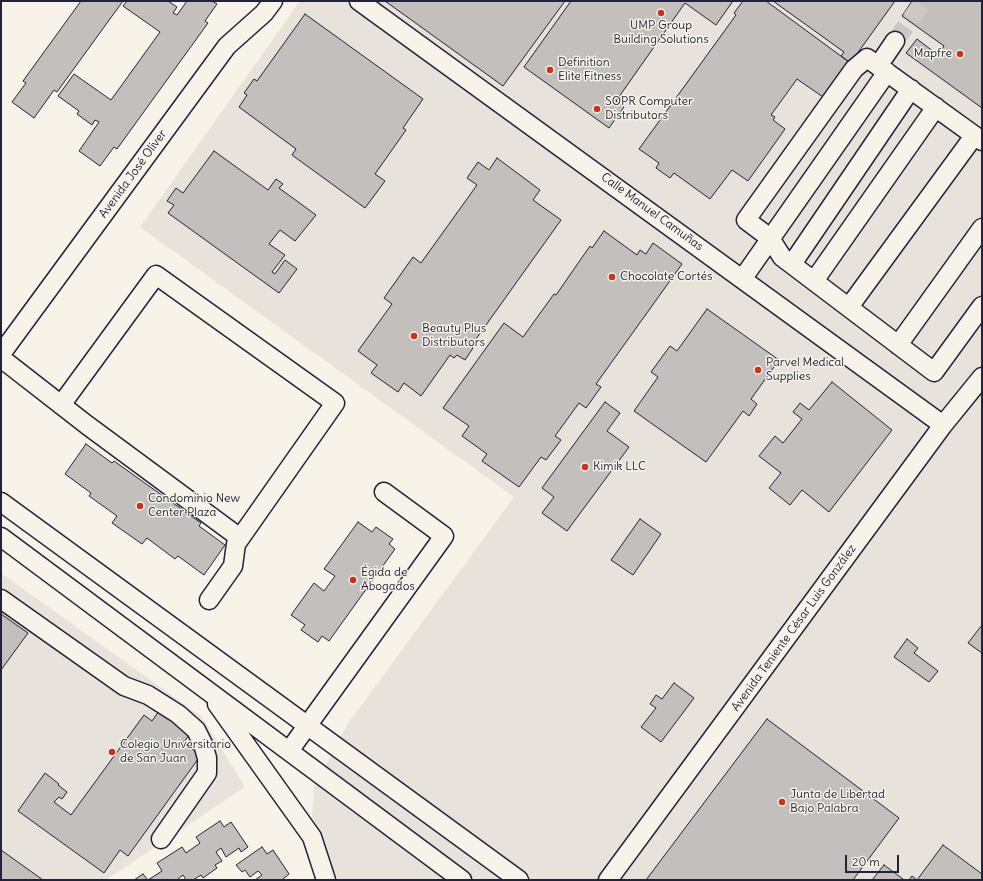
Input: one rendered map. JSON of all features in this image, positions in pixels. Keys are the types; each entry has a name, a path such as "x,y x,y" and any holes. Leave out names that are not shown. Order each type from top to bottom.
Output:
{"street":[{"name":"Avenida José Oliver","path":"1,354 227,46 264,13 273,1"},
{"name":"Calle Manuel Camuñas","path":"359,1 743,278 943,425"},
{"path":"743,278 883,69 895,41"},
{"path":"849,307 978,138 867,58 854,69 746,220 770,238 782,257 934,372 982,306"},
{"path":"792,264 911,89"},
{"path":"814,281 936,107"},
{"path":"898,345 982,228"},
{"path":"61,405 156,275 335,403 236,544 233,566 209,600"},
{"path":"1,358 61,405 240,538"},
{"name":"Avenida Teniente César Luis González","path":"608,880 943,425 982,377"},
{"path":"289,752 444,536 384,492"},
{"path":"1,502 519,880"},
{"path":"1,537 462,880"},
{"path":"1,599 124,686 148,696 178,714 196,730 203,744 207,758 207,773 161,839"},
{"path":"207,691 312,837 326,880"}],"shaded area":[{"path":"300,1 982,1 982,880 338,880 312,817 314,787 347,725 514,497 140,227"},
{"name":"Colegio Universitario de San Juan","path":"1,573 202,717 245,787 106,880 1,880"}],"building":[{"path":"81,1 123,1 57,92 54,90 34,118 12,102 26,83 23,81"},
{"path":"127,1 168,1 177,7 173,13 177,15 187,1 212,1 217,4 205,21 208,23 117,149 114,147 100,166 79,151 99,122 95,120 92,125 77,114 79,111 58,96 74,74 111,100 160,32 123,6"},
{"path":"385,1 565,1 503,86"},
{"path":"571,1 733,1 716,25 685,3 616,101 624,107 609,128 524,67"},
{"path":"743,1 766,1 849,62 823,97 797,79 771,115 775,117 773,120 785,129 748,181 732,170 710,199 674,173 670,178 656,168 659,163 639,149 736,15 734,13"},
{"path":"773,1 895,1 854,58 853,57 849,62 841,56 844,52"},
{"name":"Mapfre","path":"912,1 982,1 982,108 906,53 917,39 938,55 944,46 902,16"},
{"path":"305,14 423,99 403,128 406,130 375,174 385,181 365,208 292,155 296,149 239,107 247,95 244,93 254,79 257,81"},
{"path":"214,151 268,190 276,179 283,184 279,188 316,215 295,241 280,230 269,244 285,255 272,272 275,274 285,260 297,269 279,293 168,213 174,205 167,201 176,188 183,193"},
{"path":"497,158 540,190 533,200 561,220 471,346 473,348 465,360 457,355 454,358 450,355 421,396 404,383 398,392 371,373 377,365 358,351 392,304 384,298 413,257 421,263 477,185 467,178 478,162 489,170"},
{"path":"604,231 637,255 640,250 646,254 653,243 682,264 596,384 601,387 586,408 579,403 555,436 561,440 546,460 541,457 519,487 482,461 487,454 462,436 469,426 443,408 504,323 523,337 554,294 556,295 590,246 592,248"},
{"path":"707,309 779,360 751,399 757,404 749,416 743,411 706,462 634,411 658,377 651,372 670,346 677,351"},
{"path":"832,382 892,430 829,512 802,490 790,505 769,488 781,473 759,456 775,436 783,443 802,419 793,412 800,403 809,410"},
{"name":"Kimik LLC","path":"605,402 620,413 607,431 629,447 567,531 542,513 554,497 542,488"},
{"name":"Condominio New Center Plaza","path":"86,444 112,463 114,461 201,523 199,526 225,545 204,575 178,556 175,559 147,538 142,544 112,523 117,516 89,496 91,493 65,474"},
{"path":"640,519 661,534 633,575 611,560"},
{"name":"Égida de Abogados","path":"358,522 372,532 376,527 393,539 389,544 395,549 329,641 322,636 318,642 301,630 305,625 291,615 314,583 324,591 335,576 324,569"},
{"path":"1,614 28,633 1,670"},
{"path":"982,625 982,653 968,643"},
{"path":"907,639 918,648 914,653 938,671 929,682 894,657"},
{"path":"674,683 694,698 661,742 641,727 656,708 650,704 656,695 662,699"},
{"path":"159,711 190,734 183,743 201,755 128,856 120,850 104,873 18,811 45,773 67,792 62,799 59,797 54,802 71,815 144,715 152,721"},
{"path":"767,719 899,818 853,880 646,880"},
{"path":"220,821 224,827 231,822 248,847 241,852 239,848 226,857 221,848 216,852 222,861 215,865 217,868 203,878 201,875 193,880 186,880 183,875 178,879 179,880 148,880 162,871 157,863 182,847 186,853 200,843 196,837"},
{"path":"943,845 982,874 982,880 917,880"},
{"path":"262,847 267,854 273,850 289,874 283,879 284,880 255,880 262,875 258,871 250,877 245,870 242,872 236,865"},
{"path":"1,850 43,880 1,880"},
{"path":"884,865 903,879 872,880"},
{"path":"143,874 148,880 134,880"},
{"path":"912,876 917,880 909,880"}],"tunnel":[{"path":"895,41 924,1"}],"place":[{"name":"UMP Group Building Solutions","path":"661,13"},
{"name":"Mapfre","path":"960,54"},
{"name":"Definition Elite Fitness","path":"550,70"},
{"name":"SOPR Computer Distributors","path":"597,109"},
{"name":"Chocolate Cortés","path":"612,277"},
{"name":"Beauty Plus Distributors","path":"414,336"},
{"name":"Parvel Medical Supplies","path":"758,370"},
{"name":"Kimik LLC","path":"585,467"},
{"name":"Condominio New Center Plaza","path":"140,506"},
{"name":"Égida de Abogados","path":"353,580"},
{"name":"Colegio Universitario de San Juan","path":"112,752"},
{"name":"Junta de Libertad Bajo Palabra","path":"782,802"}]}
